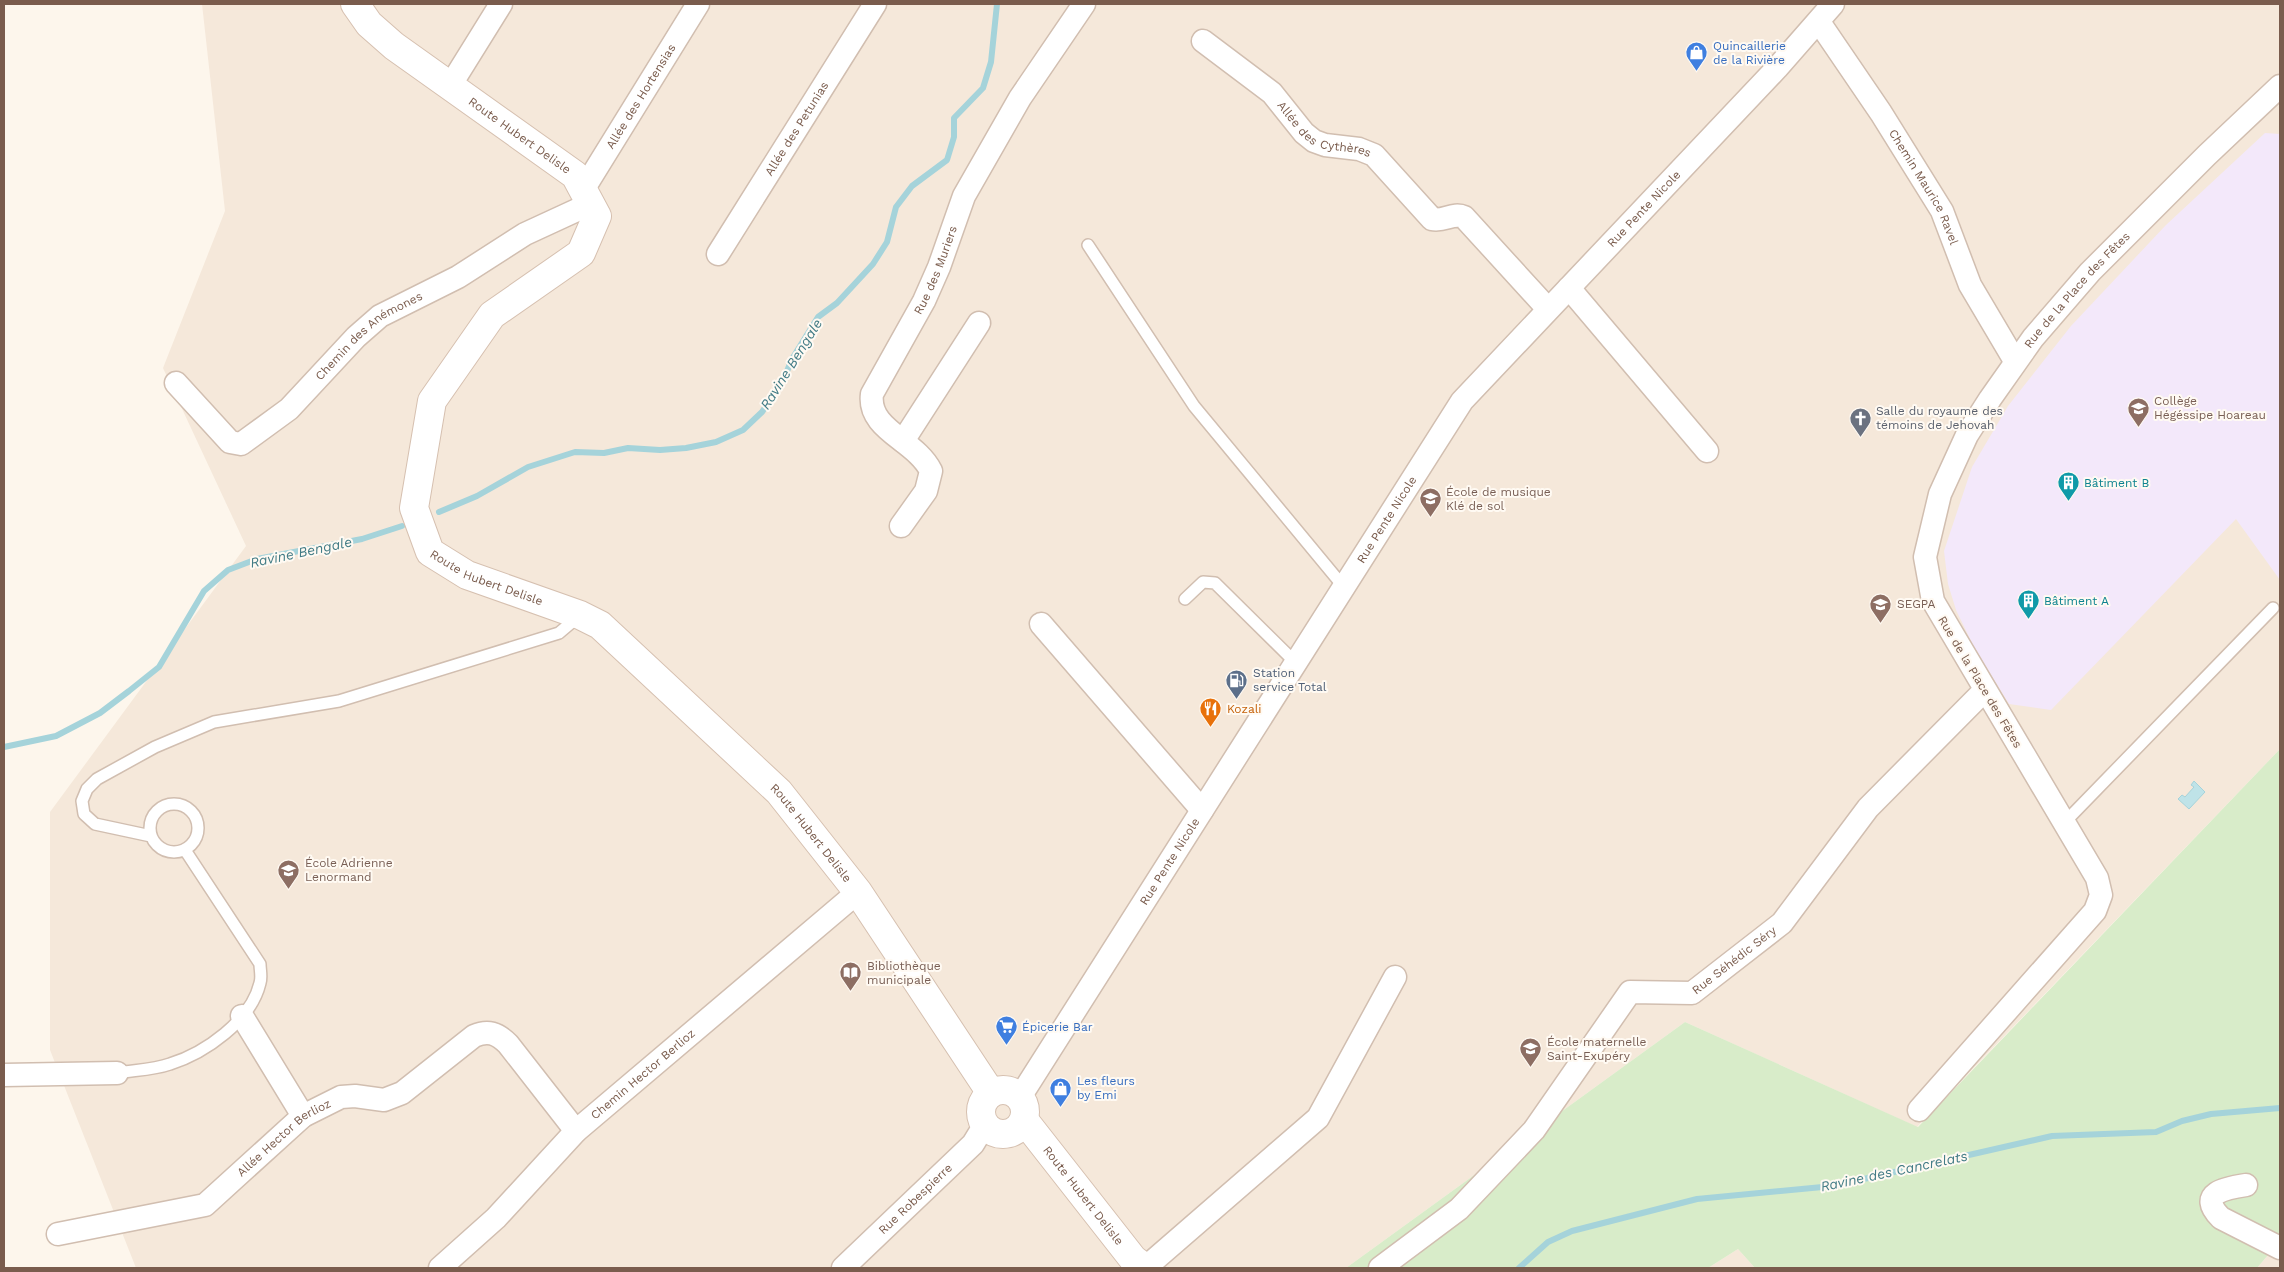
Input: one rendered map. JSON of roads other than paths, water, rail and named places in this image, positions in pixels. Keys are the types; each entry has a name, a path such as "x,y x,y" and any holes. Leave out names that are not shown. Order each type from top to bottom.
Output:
{"main road":[{"name":"Route Hubert Delisle","path":"355,4 369,24 394,46 574,175 597,216 581,253 492,315 432,401 414,508 430,552 467,575 580,615 600,625 779,792 858,892 991,1093"},
{"path":"1002,1090 1012,1091 1022,1108 1019,1128 1008,1135 998,1134 984,1126 980,1116 984,1099 991,1093 1002,1090"},
{"name":"Route Hubert Delisle","path":"1022,1108 1137,1266"}],"street":[{"path":"450,86 501,4"},
{"name":"Allée des Hortensias","path":"587,197 698,4"},
{"name":"Allée des Petunias","path":"718,254 875,4"},
{"name":"Rue des Muriers","path":"901,526 926,491 931,471 921,456 876,418 870,405 872,394 924,301 939,267 964,196 1020,98 1084,4"},
{"name":"Rue Pente Nicole","path":"1022,1108 1202,810 1462,401 1819,22 1833,4"},
{"name":"Chemin Maurice Ravel","path":"1819,22 1881,113 1942,211 1970,285 2015,361"},
{"name":"Allée des Cythères","path":"1203,41 1272,93 1304,133 1314,141 1374,155 1432,219 1440,221 1455,215 1464,217 1548,309"},
{"name":"Rue de la Place des Fêtes","path":"1919,1110 2095,912 2099,904 2100,886 1933,602 1925,557 1940,494 1967,435 2015,361 2057,308 2090,272 2207,155 2280,86"},
{"name":"Chemin des Anémones","path":"176,384 230,442 241,444 289,410 356,337 380,316 458,277 587,197"},
{"path":"1569,288 1707,451"},
{"path":"903,441 979,323"},
{"path":"1041,624 1202,810"},
{"name":"Rue Séhédic Séry","path":"1380,1268 1459,1209 1534,1130 1630,992 1692,993 1782,923 1868,808 1985,690"},
{"name":"Chemin Hector Berlioz","path":"440,1268 496,1218 576,1131 858,892"},
{"path":"1137,1266 1318,1118 1395,978"},
{"path":"242,1016 303,1116"},
{"name":"Allée Hector Berlioz","path":"58,1234 205,1205 303,1116 341,1097 355,1096 384,1100 402,1093 474,1036 490,1032 500,1036 508,1044 576,1131"},
{"path":"4,1076 117,1073"},
{"name":"Rue Robespierre","path":"843,1268 973,1144 984,1126"},
{"path":"2246,1184 2222,1189 2212,1197 2211,1204 2213,1210 2221,1218 2280,1248"}],"lane":[{"path":"1088,246 1194,406 1343,586"},
{"path":"1185,599 1203,582 1215,583 1296,663"},
{"path":"2064,823 2273,608"},
{"path":"151,836 95,824 84,814 82,801 87,789 97,779 155,747 214,722 339,701 559,633 580,615"},
{"path":"169,804 181,805 194,814 198,823 198,833 195,841 186,850 167,851 161,848 151,836 150,826 154,814 169,804"},
{"path":"117,1073 170,1064 209,1045 236,1025 255,999 261,981 260,964 186,850"}],"water":[{"path":"2194,781 2205,792 2189,809 2178,799 2182,795 2185,797 2194,787 2191,785"}],"waterway":[{"name":"Ravine Bengale","path":"439,512 477,496 528,467 575,452 604,453 628,448 660,450 686,448 716,442 743,430 762,412 783,381 792,359 818,317 837,303 873,264 887,242 896,207 912,186 947,160 954,137 954,118 983,88 991,62 997,4"},
{"name":"Ravine Bengale","path":"4,747 56,736 100,713 129,691 159,667 204,591 228,570 257,559 362,539 402,526"},
{"name":"Ravine des Cancrelats","path":"1519,1268 1548,1242 1572,1231 1697,1199 1833,1186 2052,1136 2156,1132 2182,1121 2211,1114 2280,1108"}],"place":[{"name":"Quincaillerie de la Rivière","path":"1697,72"},
{"name":"Collège Hégéssipe Hoareau","path":"2138,427"},
{"name":"Salle du royaume des témoins de Jehovah","path":"1860,437"},
{"name":"Bâtiment B","path":"2068,502"},
{"name":"École de musique Klé de sol","path":"1430,518"},
{"name":"Bâtiment A","path":"2028,620"},
{"name":"SEGPA","path":"1881,623"},
{"name":"Station service Total","path":"1237,699"},
{"name":"Kozali","path":"1211,728"},
{"name":"École Adrienne Lenormand","path":"289,889"},
{"name":"Bibliothèque municipale","path":"851,992"},
{"name":"Épicerie Bar","path":"1006,1046"},
{"name":"École maternelle Saint-Exupéry","path":"1531,1068"},
{"name":"Les fleurs by Emi","path":"1061,1107"}]}
